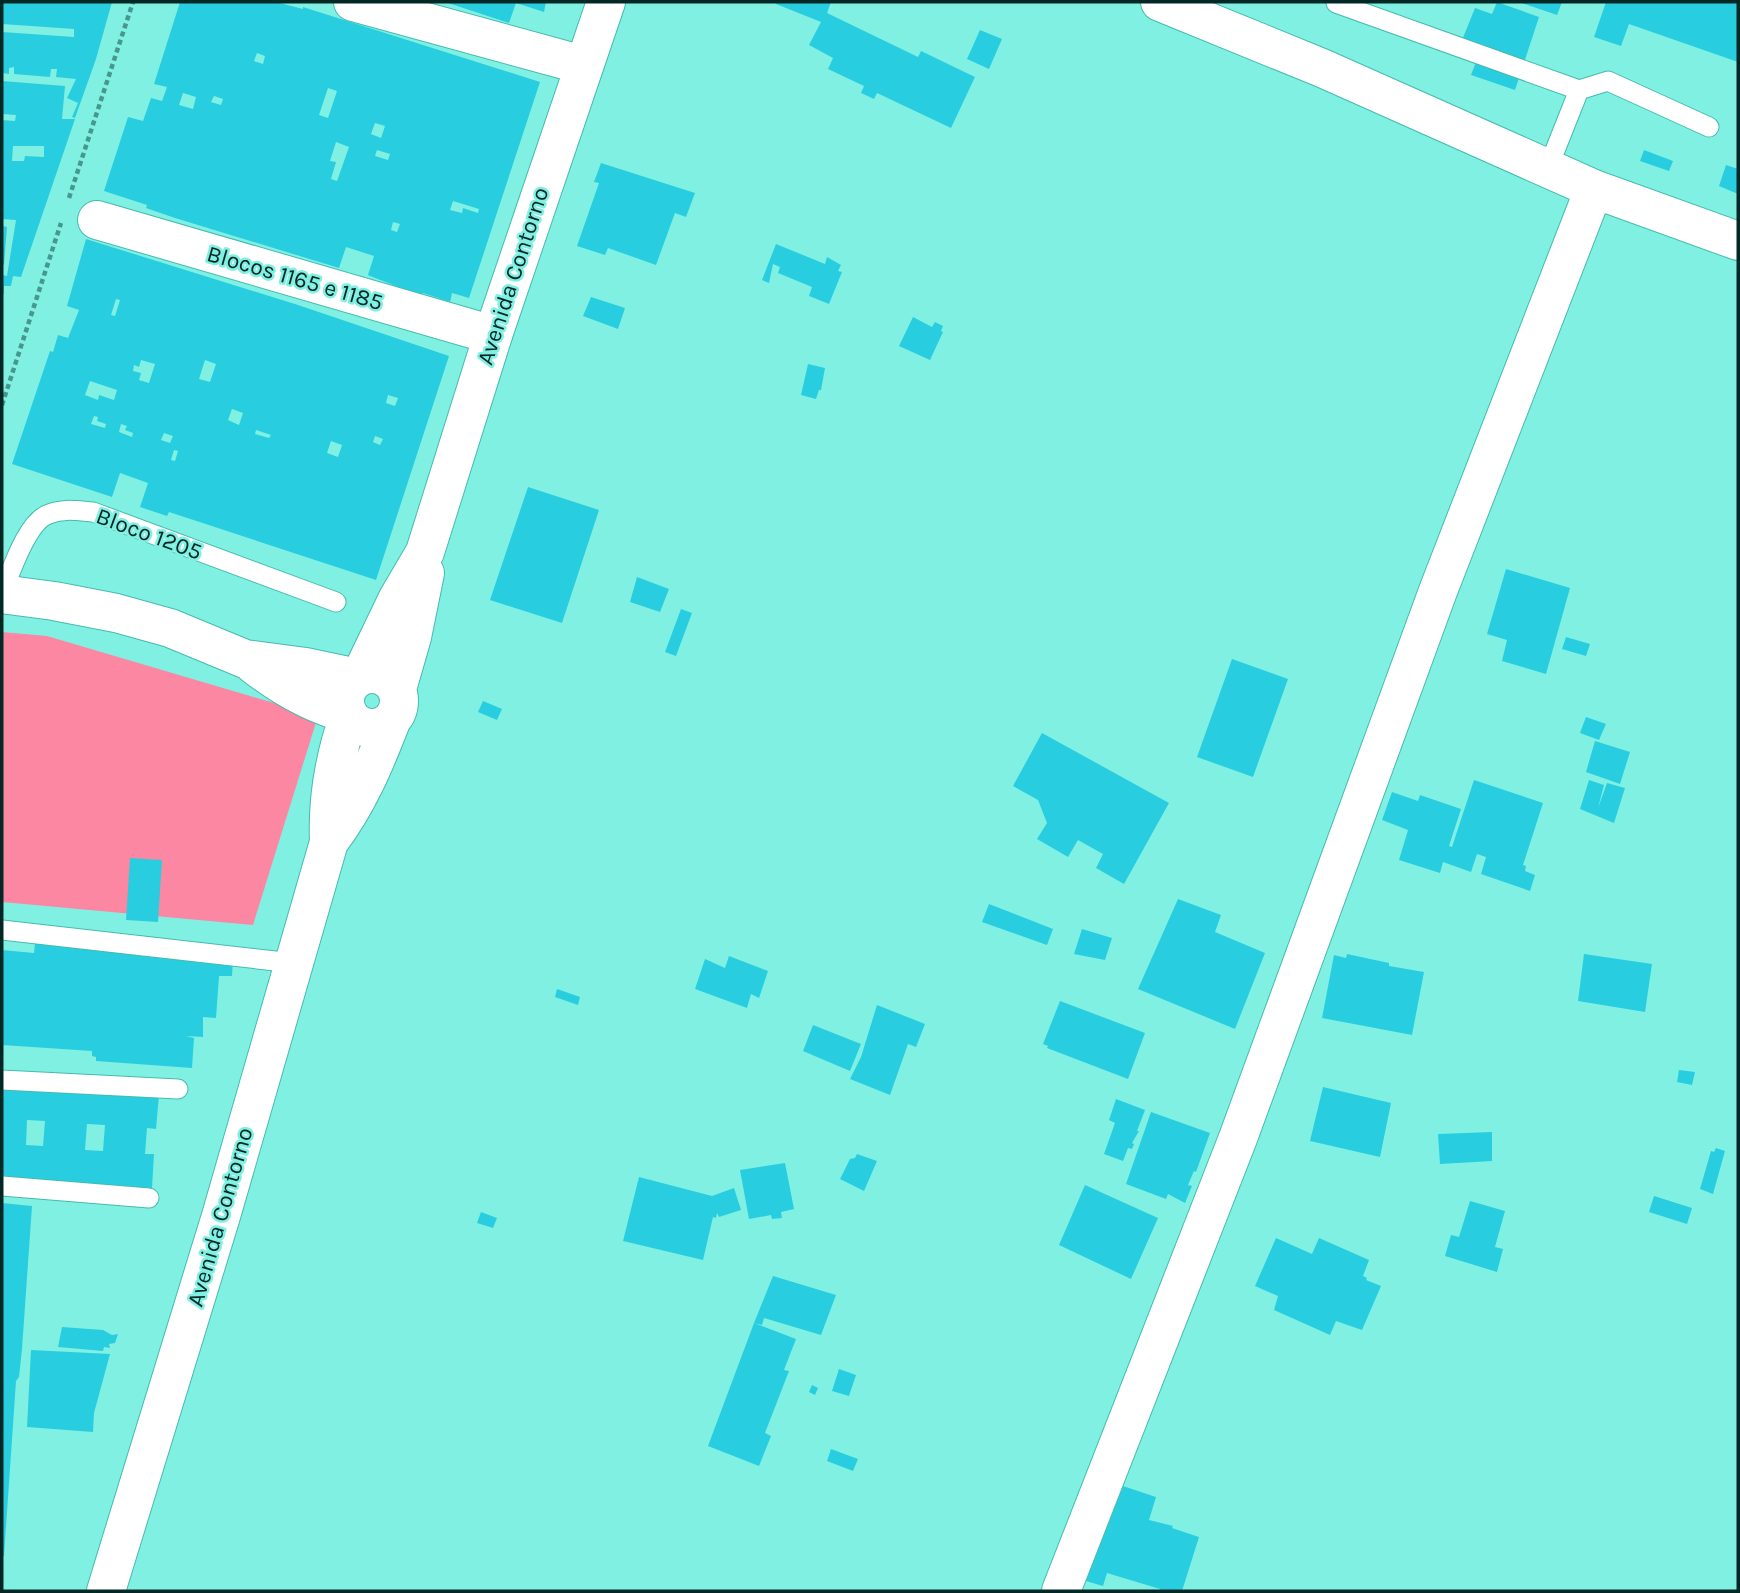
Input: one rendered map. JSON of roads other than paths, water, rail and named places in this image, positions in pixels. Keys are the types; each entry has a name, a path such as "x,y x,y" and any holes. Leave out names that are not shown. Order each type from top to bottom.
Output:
{"street":[{"path":"353,2 583,65"},
{"name":"Avenida Contorno","path":"106,1591 221,1216 329,842 328,809 337,750 354,696 398,598 425,552 494,335 606,2"},
{"path":"1160,2 1322,68 1594,189 1738,241"},
{"path":"1061,1591 1238,1138 1433,604 1594,189"},
{"name":"Blocos 1165 e 1185","path":"97,220 494,335"},
{"name":"Avenida Contorno","path":"329,842 351,813 366,783 395,704 421,600 425,552"},
{"path":"2,594 54,601 157,624 245,659 306,667 354,696 356,723 365,727 384,726 395,704"}],"lane":[{"path":"1336,3 1579,90 1608,81 1709,127"},
{"path":"1548,168 1579,90"},
{"name":"Bloco 1205","path":"2,594 29,532 46,514 68,510 93,512 335,602"},
{"path":"2,930 293,963"},
{"path":"2,1080 178,1089"},
{"path":"2,1186 149,1198"}]}
